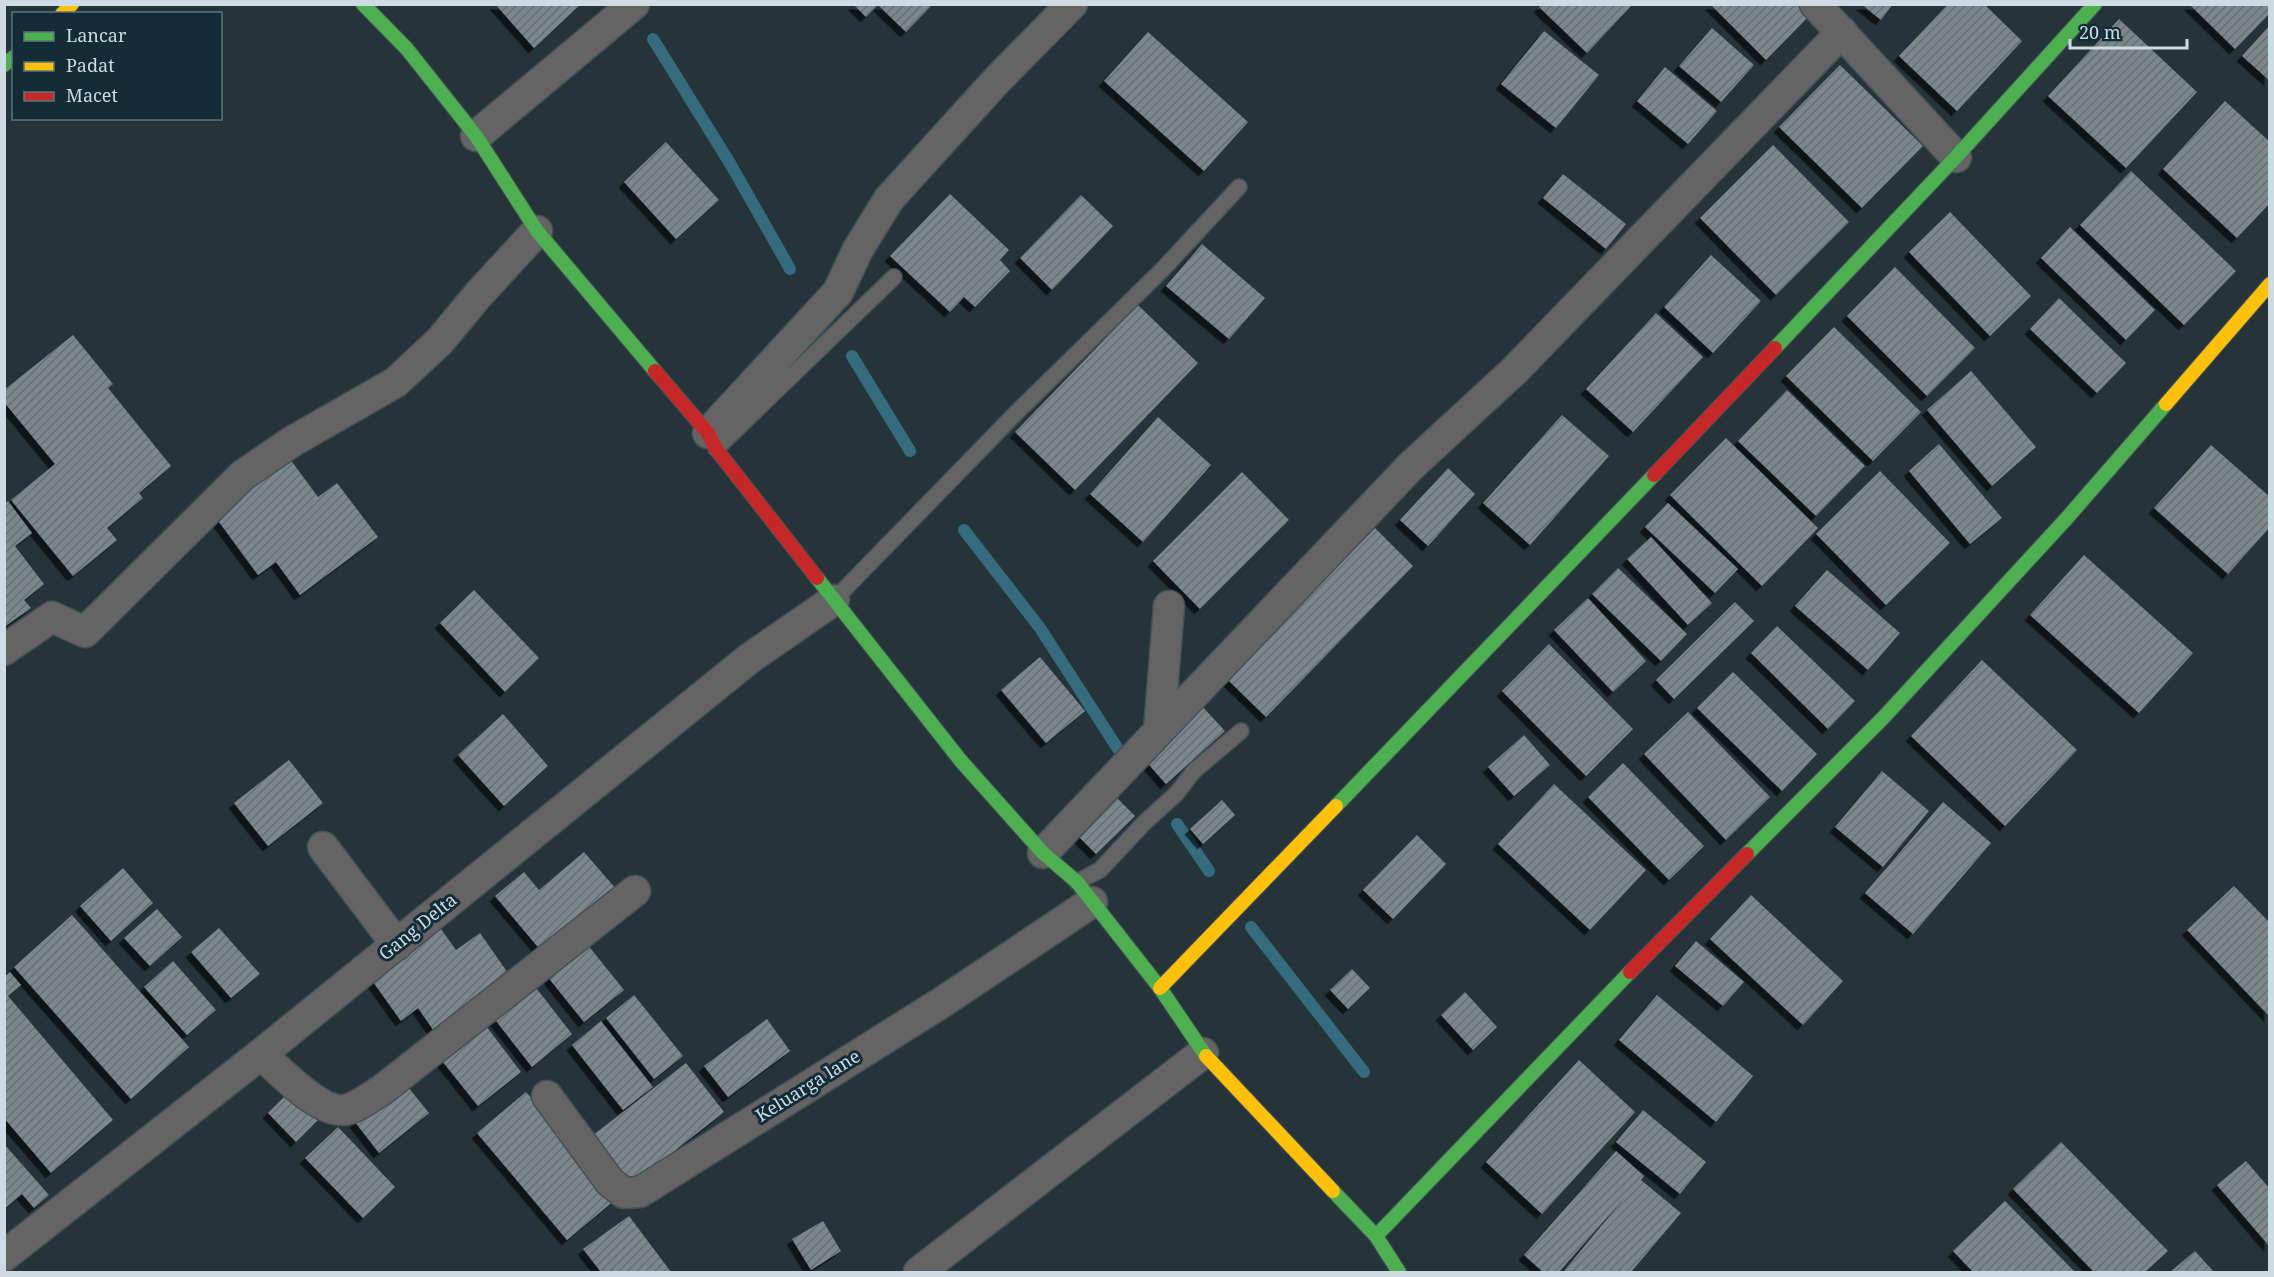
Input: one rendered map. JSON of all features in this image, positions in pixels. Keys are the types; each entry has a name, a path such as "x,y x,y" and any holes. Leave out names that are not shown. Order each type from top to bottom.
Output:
{"street":[{"path":"363,4 407,49 476,136 537,231 712,441 961,761 1043,854 1085,892 1160,988 1203,1053 1376,1236 1399,1272"},
{"path":"476,136 634,4"},
{"path":"712,441 838,292 857,251 889,200 998,79 1072,4"},
{"path":"1815,4 1956,157"},
{"path":"1160,988 1519,618 1956,157 2095,4"},
{"path":"1043,854 1411,466 1523,362 1842,32"},
{"path":"4,650 52,616 85,632 243,475 293,441 396,382 440,341 478,294 537,231"},
{"path":"1376,1236 1609,993 1883,718 2067,518 2270,284"},
{"name":"Gang Delta","path":"4,1256 397,945 750,658 834,600"},
{"path":"1160,730 1169,606"},
{"path":"322,847 397,945"},
{"path":"261,1054 313,1099 332,1109 348,1109 382,1090 634,891"},
{"name":"Keluarga lane","path":"547,1096 610,1182 624,1193 640,1192 941,1003 1085,892"},
{"path":"919,1272 1203,1053"}],"lane":[{"path":"834,600 1017,412 1163,269 1239,187"},
{"path":"712,441 894,276"},
{"path":"1085,892 1100,870 1144,823 1176,794 1194,771 1241,731"}],"building":[{"path":"495,4 581,4 534,48"},
{"path":"853,4 933,4 906,32 878,5 866,17"},
{"path":"1542,4 1633,4 1587,53 1539,7"},
{"path":"1710,4 1801,4 1811,14 1766,60"},
{"path":"1861,4 1893,4 1881,20"},
{"path":"1948,4 1984,4 2022,41 1957,111 1899,56"},
{"path":"2189,4 2270,4 2270,13 2235,49"},
{"path":"2119,19 2197,92 2126,168 2048,96"},
{"path":"2270,25 2270,81 2242,56"},
{"path":"1712,28 1754,65 1721,102 1679,66"},
{"path":"1544,31 1599,75 1556,128 1501,84"},
{"path":"1148,32 1248,122 1204,171 1104,81"},
{"path":"1840,65 1923,146 1862,208 1779,127"},
{"path":"1665,67 1717,111 1688,144 1637,101"},
{"path":"2225,101 2270,142 2270,203 2237,238 2163,169"},
{"path":"666,142 719,200 676,239 624,182"},
{"path":"1773,145 1849,222 1776,295 1700,218"},
{"path":"2131,171 2236,271 2184,325 2080,225"},
{"path":"1563,174 1626,224 1606,249 1543,198"},
{"path":"950,194 1009,250 1000,260 1010,271 975,307 964,297 950,312 890,256"},
{"path":"1081,195 1113,226 1052,290 1020,258"},
{"path":"1950,212 2031,296 1990,336 1909,252"},
{"path":"2070,227 2155,310 2126,340 2041,258"},
{"path":"1202,244 1265,298 1229,339 1166,286"},
{"path":"1711,255 1761,301 1713,353 1664,307"},
{"path":"1895,267 1975,348 1927,396 1847,316"},
{"path":"2059,298 2126,363 2097,393 2030,329"},
{"path":"1138,305 1198,363 1075,490 1015,432"},
{"path":"1656,313 1703,357 1633,432 1586,389"},
{"path":"1834,327 1921,412 1873,461 1786,376"},
{"path":"73,335 113,384 108,388 171,466 139,493 143,498 107,528 117,540 73,576 11,500 55,464 4,402 4,390"},
{"path":"1971,371 2036,447 1992,486 1927,410"},
{"path":"1787,390 1865,466 1816,516 1738,441"},
{"path":"1562,415 1609,456 1530,545 1483,503"},
{"path":"1158,417 1211,465 1143,542 1090,494"},
{"path":"1726,438 1818,528 1762,586 1670,495"},
{"path":"1939,444 2002,518 1970,544 1909,471"},
{"path":"2211,445 2270,497 2270,527 2228,574 2154,508"},
{"path":"287,455 318,497 337,483 378,537 300,595 276,562 258,575 211,511"},
{"path":"1448,468 1475,494 1428,546 1400,520"},
{"path":"1880,471 1950,543 1886,605 1816,534"},
{"path":"1242,472 1289,520 1200,609 1153,561"},
{"path":"8,501 32,533 15,546 44,584 24,600 31,608 4,627 4,504"},
{"path":"1668,503 1738,569 1715,593 1645,527"},
{"path":"1375,528 1413,566 1266,717 1227,679"},
{"path":"1651,537 1712,603 1688,625 1627,559"},
{"path":"2084,555 2193,653 2139,713 2030,615"},
{"path":"1618,568 1687,634 1661,661 1592,594"},
{"path":"1827,570 1900,633 1868,670 1795,606"},
{"path":"474,590 539,658 505,692 440,623"},
{"path":"1588,598 1646,661 1613,692 1554,630"},
{"path":"1735,602 1754,621 1674,699 1656,680"},
{"path":"1777,626 1855,701 1828,729 1751,653"},
{"path":"1549,644 1633,729 1586,776 1502,691"},
{"path":"1040,657 1085,711 1046,743 1001,690"},
{"path":"1982,660 2077,750 2005,826 1911,736"},
{"path":"1733,672 1817,754 1782,791 1697,708"},
{"path":"1201,705 1225,731 1166,784 1143,758"},
{"path":"1688,712 1770,797 1726,840 1644,754"},
{"path":"503,714 548,766 504,806 458,755"},
{"path":"1524,735 1550,765 1514,796 1488,767"},
{"path":"289,760 323,803 268,846 234,803"},
{"path":"1623,763 1704,846 1669,880 1588,797"},
{"path":"1882,771 1929,811 1883,867 1835,827"},
{"path":"1554,784 1646,870 1590,930 1498,844"},
{"path":"1115,796 1135,816 1096,854 1076,834"},
{"path":"1222,800 1235,815 1203,844 1190,829"},
{"path":"1943,802 1991,843 1913,934 1865,893"},
{"path":"1417,835 1446,864 1393,919 1363,890"},
{"path":"584,852 617,890 543,953 495,896 524,872 539,890"},
{"path":"123,868 153,903 111,941 80,906"},
{"path":"2234,886 2270,923 2270,1017 2187,930"},
{"path":"1751,895 1843,981 1803,1025 1710,939"},
{"path":"157,909 182,937 150,966 124,938"},
{"path":"72,915 189,1047 131,1099 14,967"},
{"path":"219,928 260,974 231,998 191,952"},
{"path":"441,929 456,950 480,933 510,976 434,1031 418,1008 401,1021 371,979"},
{"path":"1696,941 1744,982 1723,1006 1675,966"},
{"path":"587,944 624,990 584,1022 547,976"},
{"path":"173,961 216,1010 187,1035 144,987"},
{"path":"1352,969 1370,988 1348,1009 1330,990"},
{"path":"10,972 21,985 8,996 113,1120 51,1173 4,1118 4,977"},
{"path":"533,984 572,1034 532,1067 493,1017"},
{"path":"1465,992 1497,1027 1473,1050 1441,1015"},
{"path":"634,995 683,1056 654,1079 606,1018"},
{"path":"1657,995 1753,1076 1716,1122 1619,1040"},
{"path":"767,1019 790,1051 728,1097 704,1066"},
{"path":"601,1021 653,1087 623,1110 572,1045"},
{"path":"483,1022 521,1072 478,1106 439,1057"},
{"path":"1579,1060 1635,1112 1542,1214 1486,1162"},
{"path":"686,1063 724,1112 631,1185 592,1136"},
{"path":"404,1082 429,1113 379,1153 355,1122"},
{"path":"292,1089 320,1118 296,1142 268,1113"},
{"path":"526,1092 616,1199 567,1240 477,1133"},
{"path":"1643,1110 1706,1162 1680,1194 1616,1142"},
{"path":"338,1127 395,1187 363,1218 305,1158"},
{"path":"2061,1142 2168,1251 2145,1272 2094,1272 2013,1189"},
{"path":"4,1144 49,1195 34,1208 22,1194 4,1209"},
{"path":"1616,1151 1644,1176 1641,1180 1681,1213 1631,1272 1563,1272 1626,1196 1559,1272 1543,1272 1524,1255"},
{"path":"2246,1161 2270,1189 2270,1247 2217,1185"},
{"path":"2005,1201 2075,1272 1973,1272 1953,1251"},
{"path":"629,1216 671,1272 601,1272 583,1249"},
{"path":"823,1221 841,1251 811,1270 792,1239"},
{"path":"2195,1251 2214,1272 2170,1272"}],"waterway":[{"path":"653,39 731,165 790,269"},
{"path":"852,356 910,451"},
{"path":"964,530 1040,628 1118,749"},
{"path":"1177,824 1209,871"},
{"path":"1251,927 1364,1072"}],"traffic: fast":[{"path":"363,4 407,49 476,136 537,231 655,371"},
{"path":"1775,348 1956,157 2095,4"},
{"path":"4,65 12,59"},
{"path":"1747,854 1883,718 2067,518 2166,404"},
{"path":"1336,806 1654,475"},
{"path":"817,578 961,761 1043,853 1077,882 1160,988 1206,1056"},
{"path":"1376,1236 1630,972"},
{"path":"1333,1191 1376,1236 1399,1272"}],"traffic: slow":[{"path":"64,12 72,4"},
{"path":"2166,404 2270,284"},
{"path":"1160,988 1336,806"},
{"path":"1206,1056 1333,1191"}],"traffic: jam":[{"path":"1654,475 1775,348"},
{"path":"655,371 708,433 716,449 817,578"},
{"path":"1630,972 1747,854"}]}
